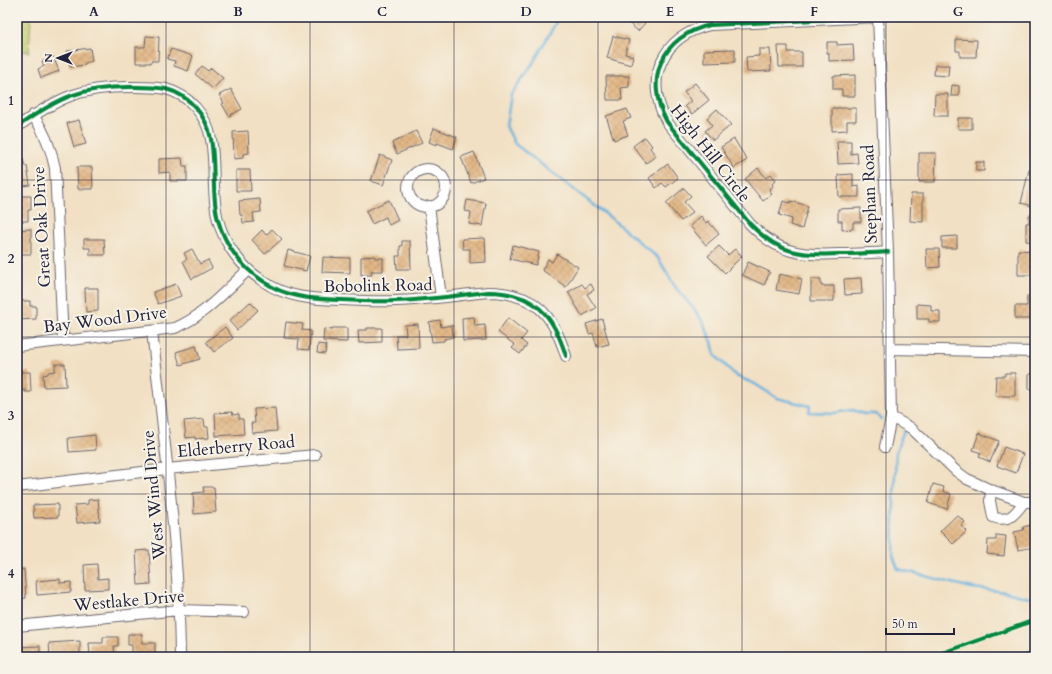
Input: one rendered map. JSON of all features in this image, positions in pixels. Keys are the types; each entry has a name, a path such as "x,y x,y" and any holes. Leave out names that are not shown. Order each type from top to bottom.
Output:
{"street":[{"name":"High Hill Circle","path":"878,17 710,25 699,27 684,35 670,47 659,67 656,80 656,90 659,107 667,122 750,224 772,243 784,249 813,255 888,252"},
{"name":"Stephan Road","path":"878,17 888,252 890,349 891,417 885,447"},
{"name":"Bobolink Road","path":"17,127 33,115 60,99 95,89 113,87 155,87 172,91 197,108 204,118 211,140 215,205 223,233 238,260 263,282 277,290 309,299 369,302 397,301 495,292 514,295 526,300 545,314 560,336 566,356"},
{"name":"Great Oak Drive","path":"33,115 47,138 53,155 55,168 64,341"},
{"path":"430,206 441,297"},
{"name":"Bay Wood Drive","path":"17,346 175,328 200,315 248,270"},
{"name":"West Wind Drive","path":"152,331 180,610 180,657"},
{"path":"890,349 1035,352"},
{"path":"891,417 911,428 956,471 967,479 991,490 1024,502 1035,502"},
{"name":"Elderberry Road","path":"17,487 167,469 315,455"},
{"path":"991,490 990,501 993,517 1007,519 1012,516 1024,502"},
{"name":"Westlake Drive","path":"17,626 180,610 244,612"}],"green space":[{"path":"21,17 31,17 29,52 18,52"}],"building":[{"path":"622,17 642,17 640,19 645,23 638,31"},
{"path":"146,36 159,37 158,61 151,61 151,63 136,63 136,47 145,47"},
{"path":"613,36 629,40 625,54 633,56 631,65 607,58"},
{"path":"956,39 977,40 976,57 960,57 960,51 956,51"},
{"path":"827,42 837,42 837,45 853,44 854,60 829,61"},
{"path":"778,46 788,46 788,52 802,52 802,67 779,67"},
{"path":"90,48 92,61 85,63 85,65 70,67 67,51"},
{"path":"171,49 193,56 188,71 174,66 175,61 167,59"},
{"path":"735,49 735,62 704,63 704,50"},
{"path":"759,49 770,49 771,71 747,72 746,57 759,56"},
{"path":"53,56 59,71 41,78 38,69 44,66 42,61"},
{"path":"935,65 949,65 948,76 934,75"},
{"path":"202,66 208,71 211,68 223,78 213,89 195,74"},
{"path":"855,75 855,96 842,96 842,89 833,89 833,76"},
{"path":"606,76 629,76 629,87 621,88 622,100 607,100"},
{"path":"695,83 709,100 692,114 685,106 691,101 684,92"},
{"path":"952,85 959,86 959,96 951,96"},
{"path":"231,89 242,109 229,116 219,95"},
{"path":"935,94 948,94 948,116 934,116"},
{"path":"832,108 856,108 856,121 847,121 847,130 832,131"},
{"path":"627,109 631,118 623,121 628,135 614,140 606,116"},
{"path":"717,109 731,125 713,140 705,131 712,125 707,118"},
{"path":"958,118 972,118 972,129 958,129"},
{"path":"79,120 86,144 74,147 67,123"},
{"path":"434,128 457,137 453,149 437,143 436,145 429,142"},
{"path":"248,131 249,153 243,154 243,158 234,159 233,132"},
{"path":"416,131 422,143 397,154 392,143"},
{"path":"645,137 652,146 650,148 656,156 646,163 633,146"},
{"path":"734,139 747,160 734,168 721,147"},
{"path":"837,141 851,141 851,154 857,153 858,163 838,164"},
{"path":"474,152 484,178 471,183 461,157"},
{"path":"919,153 936,153 935,182 919,182"},
{"path":"380,155 392,160 383,185 371,181"},
{"path":"182,158 183,166 187,166 187,181 170,181 170,172 159,173 159,159"},
{"path":"23,159 25,166 27,166 30,185 17,187 17,160"},
{"path":"976,162 984,162 984,171 976,171"},
{"path":"668,164 678,178 666,187 662,183 656,188 649,178"},
{"path":"77,167 92,167 93,189 78,189"},
{"path":"758,168 766,178 771,174 776,180 769,190 772,194 763,201 745,179"},
{"path":"236,170 250,170 251,191 236,191"},
{"path":"1029,170 1035,172 1035,198 1033,206 1021,203"},
{"path":"853,174 853,187 859,186 859,197 839,197 838,175"},
{"path":"684,188 691,196 684,202 693,212 681,221 666,203"},
{"path":"911,194 923,194 923,222 910,221"},
{"path":"17,196 31,196 31,210 28,210 28,221 17,221"},
{"path":"260,199 261,212 253,213 254,222 243,223 242,215 240,215 239,201"},
{"path":"389,200 398,220 389,225 386,217 372,224 366,211"},
{"path":"467,200 486,203 482,226 469,224 471,212 465,211"},
{"path":"783,201 790,203 791,201 808,206 802,229 790,225 792,219 779,215"},
{"path":"861,208 861,222 853,222 853,229 842,230 842,221 838,221 838,209"},
{"path":"1029,215 1035,216 1035,242 1026,241 1026,223 1029,223"},
{"path":"701,216 706,223 708,221 719,234 706,245 690,226"},
{"path":"31,229 31,254 18,254 17,230"},
{"path":"272,229 282,239 265,254 252,240 262,230 266,235"},
{"path":"957,236 957,248 942,248 942,237"},
{"path":"485,238 486,262 470,263 470,249 463,249 462,239"},
{"path":"84,239 104,239 105,255 90,255 90,248 84,248"},
{"path":"402,241 410,241 411,269 397,269 396,256 400,256 400,246 402,246"},
{"path":"513,245 539,252 536,265 510,259"},
{"path":"719,246 728,255 735,249 742,256 725,273 708,256"},
{"path":"192,249 200,264 208,260 212,268 192,279 183,261 187,259 184,253"},
{"path":"926,249 939,249 940,267 927,268"},
{"path":"288,250 310,256 306,271 284,266"},
{"path":"1018,250 1035,251 1033,275 1018,275"},
{"path":"557,254 578,267 566,287 542,270 548,259 552,262"},
{"path":"375,256 375,258 383,258 383,271 371,271 372,275 361,275 361,257"},
{"path":"323,257 350,258 350,273 322,272"},
{"path":"748,262 770,272 764,285 742,275"},
{"path":"779,274 802,279 799,294 776,290"},
{"path":"861,278 862,294 845,295 844,279"},
{"path":"811,279 821,279 821,286 834,286 834,301 811,301"},
{"path":"176,284 181,296 158,304 153,292"},
{"path":"582,284 585,288 591,284 594,290 587,294 596,308 582,316 568,292"},
{"path":"85,288 98,288 98,311 86,312"},
{"path":"1027,296 1035,296 1035,319 1015,319 1015,306 1027,306"},
{"path":"17,301 30,301 30,306 36,306 36,319 17,320"},
{"path":"250,302 258,310 237,330 229,321"},
{"path":"917,304 931,305 931,311 940,311 940,322 929,322 929,319 917,319"},
{"path":"474,317 475,326 485,325 486,340 463,341 462,318"},
{"path":"508,318 527,333 521,340 527,345 520,354 512,348 515,345 498,332"},
{"path":"602,319 609,344 597,347 593,333 589,334 586,324"},
{"path":"440,320 441,327 452,325 453,337 444,339 444,341 432,342 429,322"},
{"path":"286,322 303,324 302,330 311,331 309,350 298,349 299,339 284,338"},
{"path":"418,324 419,348 397,349 396,335 406,335 405,325"},
{"path":"225,327 233,338 214,352 206,342"},
{"path":"332,328 347,328 347,342 323,341 324,329 332,330"},
{"path":"367,328 382,328 382,342 359,343 358,330 367,330"},
{"path":"318,344 326,345 325,354 317,353"},
{"path":"196,346 200,359 180,365 176,352"},
{"path":"55,364 65,364 66,386 44,387 43,375 48,374 48,372 55,371"},
{"path":"17,370 21,370 21,372 30,372 31,392 17,390"},
{"path":"1005,373 1015,373 1015,396 995,396 996,376 1005,376"},
{"path":"1029,374 1035,374 1035,389 1029,389"},
{"path":"275,408 277,431 252,433 251,423 255,423 254,409"},
{"path":"232,412 233,415 239,414 239,419 243,419 244,434 216,436 215,413"},
{"path":"204,419 205,427 208,427 209,438 186,438 184,421"},
{"path":"979,433 999,441 990,462 979,457 981,453 973,450"},
{"path":"95,435 96,450 69,452 68,438"},
{"path":"1004,447 1023,454 1016,473 997,466"},
{"path":"933,484 944,487 943,491 951,494 947,509 928,503"},
{"path":"203,487 214,487 216,512 194,514 193,493 204,492"},
{"path":"98,499 100,521 77,523 75,505 88,504 88,500"},
{"path":"58,504 58,517 34,518 33,505"},
{"path":"21,508 21,520 17,521 17,509"},
{"path":"957,515 965,522 961,526 967,531 953,544 940,531"},
{"path":"1035,524 1035,547 1018,550 1014,532 1024,530 1023,527"},
{"path":"996,535 1006,536 1004,556 987,554 988,540 996,540"},
{"path":"149,550 151,584 138,585 136,551"},
{"path":"97,564 98,579 108,578 108,589 85,590 84,565"},
{"path":"24,569 26,598 17,599 17,570"},
{"path":"60,579 60,583 71,582 71,592 37,595 36,581"},
{"path":"128,634 142,634 142,643 155,643 155,657 132,657 132,645 128,645"},
{"path":"103,637 118,637 118,646 114,646 115,657 90,657 89,643 103,643"},
{"path":"80,641 80,656 50,657 49,643"},
{"path":"40,646 40,654 34,655 34,657 17,657 17,647"}],"waterway":[{"path":"559,17 533,63 511,95 506,126 515,144 612,219 658,258 676,288 703,322 712,342 715,355 736,376 755,384 777,398 810,406 809,412 834,413 853,410 864,414 876,414 881,419"},
{"path":"904,430 896,452 893,556 898,569 972,588 1006,592 1029,598"}],"railway":[{"path":"1024,657 1035,653"}],"cycle path":[{"path":"878,17 710,25 693,31 680,39 669,49 657,75 657,90 660,106 667,122 750,224 760,234 780,247 801,253 851,254 888,252"},
{"path":"17,127 59,101 85,91 116,87 150,87 162,88 174,92 189,101 206,122 211,139 216,210 221,229 235,255 248,269 263,281 272,287 290,294 320,299 396,301 431,299 489,292 505,293 530,302 540,309 555,328 566,356"},
{"path":"931,657 1035,620"}]}
